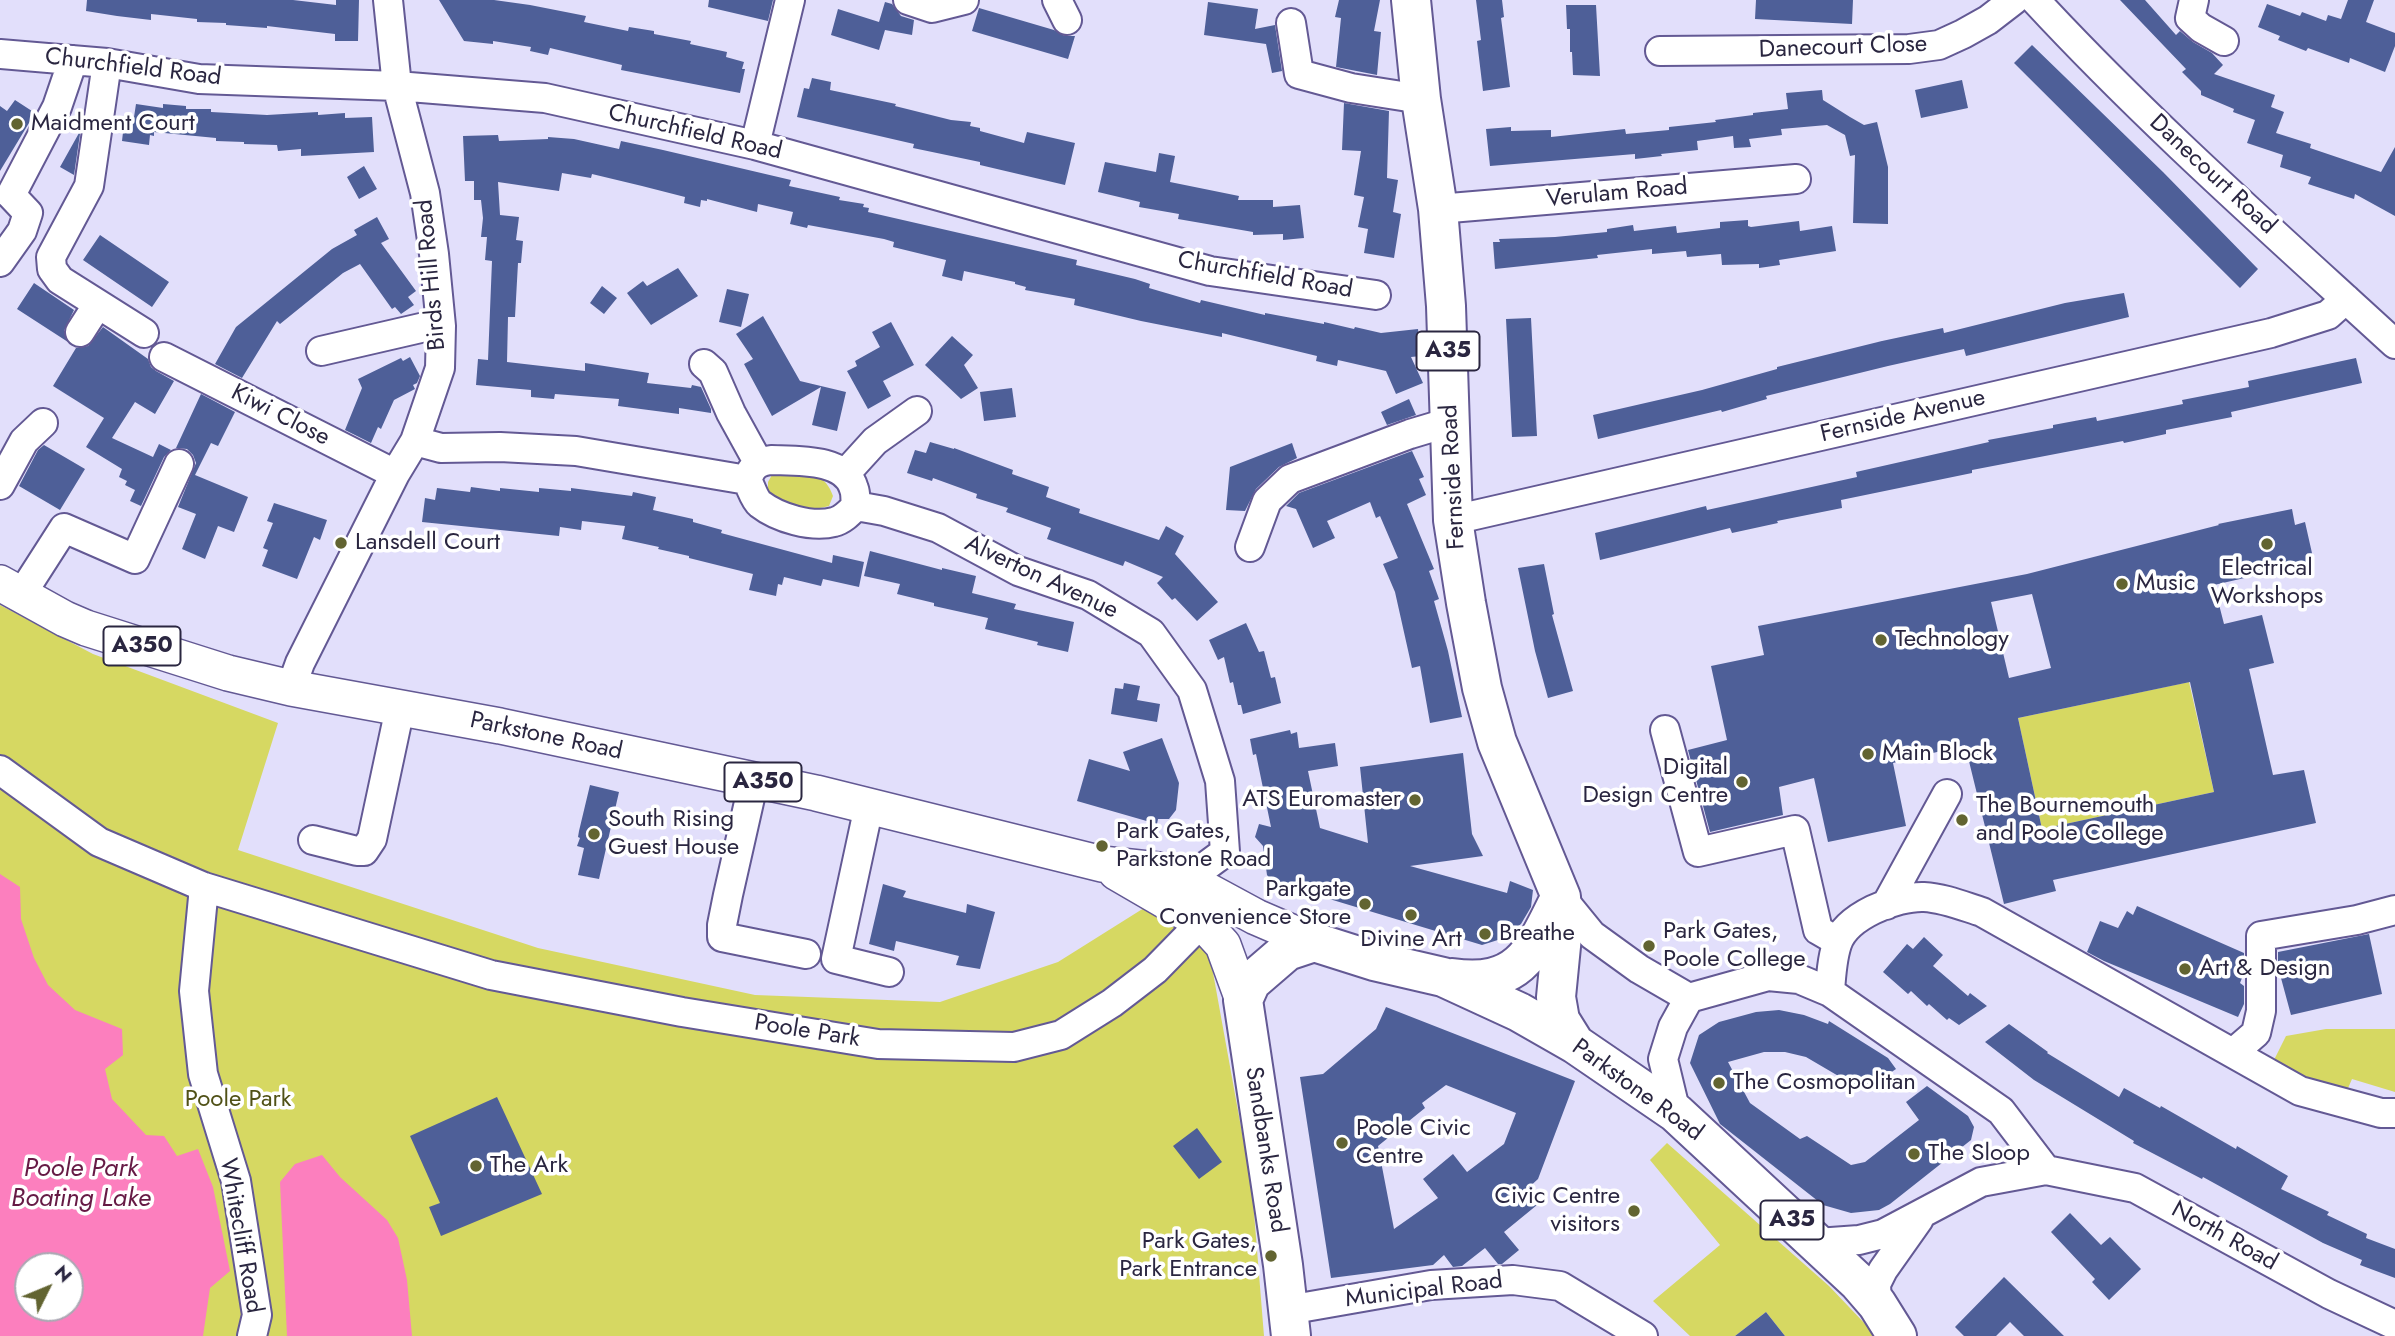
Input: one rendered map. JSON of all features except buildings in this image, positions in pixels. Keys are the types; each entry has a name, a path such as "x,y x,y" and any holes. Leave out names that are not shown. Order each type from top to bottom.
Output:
{"highway":[{"name":"Fernside Road","path":"1411,0 1421,99 1438,209 1446,306 1453,520 1482,688 1497,742 1561,897 1563,926 1556,997 1560,1020 1575,1044"},
{"name":"A35","path":"1443,977 1470,981 1495,977 1516,968 1536,947 1561,897"},
{"name":"Parkstone Road","path":"1314,942 1374,961 1443,977 1519,1012 1575,1044 1676,1113 1858,1282 1877,1304 1897,1336"},
{"path":"1253,986 1287,951 1314,942"},
{"name":"Sandbanks Road","path":"1253,986 1289,1323"}],"main road":[{"name":"Parkstone Road","path":"11,589 86,628 228,673 291,688 500,726 754,780 1102,864 1158,870 1182,877 1256,917 1314,942"},
{"name":"Parkstone Road","path":"1102,864 1202,922 1253,986"}],"street":[{"name":"Birds Hill Road","path":"291,688 300,663 395,474 415,441 440,368 441,326 425,193 397,86 388,0"},
{"path":"755,145 790,0"},
{"path":"908,0 932,8 964,0"},
{"name":"Danecourt Close","path":"1660,51 1909,49 1939,45 1987,20 2014,0"},
{"name":"Danecourt Road","path":"2035,0 2102,72 2184,151 2395,344"},
{"path":"2194,0 2190,18 2201,28 2224,41"},
{"path":"1291,23 1299,74 1351,88 1421,99"},
{"name":"Churchfield Road","path":"0,54 107,63 199,79 397,86 545,98 755,145 1210,271 1376,295"},
{"path":"0,262 22,231 28,213 11,195 57,107 73,60"},
{"path":"107,63 89,186 51,257 52,269 60,280 144,333"},
{"name":"Verulam Road","path":"1438,209 1796,179"},
{"name":"Fernside Avenue","path":"1453,520 2271,332 2328,315 2346,299"},
{"path":"80,332 98,304"},
{"path":"321,351 425,327 441,326"},
{"name":"Kiwi Close","path":"164,357 395,474"},
{"path":"415,441 441,448 500,447 576,451 753,471 771,460 821,462 845,474 854,487 856,506 835,522 814,523 788,518 758,503 753,471 731,412 713,372 704,365"},
{"path":"845,474 875,441 917,411"},
{"path":"1250,547 1267,501 1290,479 1410,434 1450,422"},
{"path":"0,485 24,440 43,423"},
{"path":"11,589 64,528 135,559 179,464"},
{"name":"Alverton Avenue","path":"856,506 938,528 1018,571 1088,595 1152,633 1192,690 1220,781 1225,852 1206,866 1182,877"},
{"path":"313,840 357,851 369,846 400,708"},
{"path":"1665,730 1698,852 1796,830 1818,930 1837,941"},
{"name":"Poole Park","path":"0,770 99,842 204,887 491,975 682,1012 878,1044 1014,1047 1061,1035 1112,1003 1155,970 1202,922"},
{"path":"754,780 728,895 722,937 806,954"},
{"path":"1886,905 1947,794"},
{"path":"869,806 835,959 889,972"},
{"name":"Whitecliff Road","path":"204,887 194,991 203,1074 236,1181 257,1315 253,1336"},
{"name":"Fernside Road","path":"1561,897 1592,935 1639,969 1689,999"},
{"path":"1830,992 1837,941 1852,923 1870,910 1886,905 1922,897 1947,901 1982,912 2300,1091 2381,1112 2395,1113"},
{"path":"2234,1052 2256,1033 2261,1011 2261,936 2357,920 2395,910"},
{"path":"1676,1113 1663,1059 1673,1027 1689,999 1768,976 1799,979 1830,992 2001,1111 2046,1170"},
{"name":"North Road","path":"1817,1243 1859,1240 1883,1234 1982,1182 2046,1170 2135,1188 2329,1294 2395,1325"},
{"name":"North Road","path":"1877,1304 1876,1284 1883,1270 1923,1214"},
{"name":"Municipal Road","path":"1289,1323 1431,1285 1513,1280 1560,1286 1643,1336"}],"green space":[{"path":"773,473 809,474 823,480 833,496 829,506 797,508 775,498 768,493 768,482"},
{"name":"Poole Park","path":"0,605 93,654 278,723 238,850 538,948 755,995 940,1002 1058,962 1144,908 1208,945 1252,1188 1264,1336 0,1336"},
{"path":"2189,682 2214,792 2042,829 2018,718"},
{"path":"2326,1029 2395,1029 2395,1092 2352,1079 2342,1102 2268,1072 2286,1036"},
{"path":"1667,1143 1829,1286 1874,1336 1785,1336 1766,1312 1735,1336 1690,1336 1653,1301 1720,1245 1650,1160"}],"water":[{"name":"Poole Park Boating Lake","path":"0,874 20,887 21,919 34,958 48,985 75,1010 122,1029 123,1055 105,1069 112,1099 146,1135 164,1136 177,1156 198,1149 213,1187 230,1271 210,1288 203,1336 0,1336"},
{"path":"322,1155 340,1177 387,1220 398,1238 407,1280 412,1336 287,1336 280,1182 295,1164"}],"place":[{"name":"Maidment Court","path":"17,124"},
{"name":"Lansdell Court","path":"341,543"},
{"name":"Electrical Workshops","path":"2267,544"},
{"name":"Music","path":"2122,584"},
{"name":"Technology","path":"1881,640"},
{"name":"Main Block","path":"1868,754"},
{"name":"Digital Design Centre","path":"1742,782"},
{"name":"ATS Euromaster","path":"1415,800"},
{"name":"The Bournemouth and Poole College","path":"1962,820"},
{"name":"South Rising Guest House","path":"594,834"},
{"name":"Park Gates, Parkstone Road","path":"1102,846"},
{"name":"Parkgate Convenience Store","path":"1365,904"},
{"name":"Divine Art","path":"1411,915"},
{"name":"Breathe","path":"1485,934"},
{"name":"Park Gates, Poole College","path":"1649,946"},
{"name":"Art & Design","path":"2185,969"},
{"name":"The Cosmopolitan","path":"1719,1083"},
{"name":"Poole Civic Centre","path":"1342,1143"},
{"name":"The Sloop","path":"1914,1154"},
{"name":"The Ark","path":"476,1166"},
{"name":"Civic Centre visitors","path":"1634,1211"},
{"name":"Park Gates, Park Entrance","path":"1271,1256"}]}
